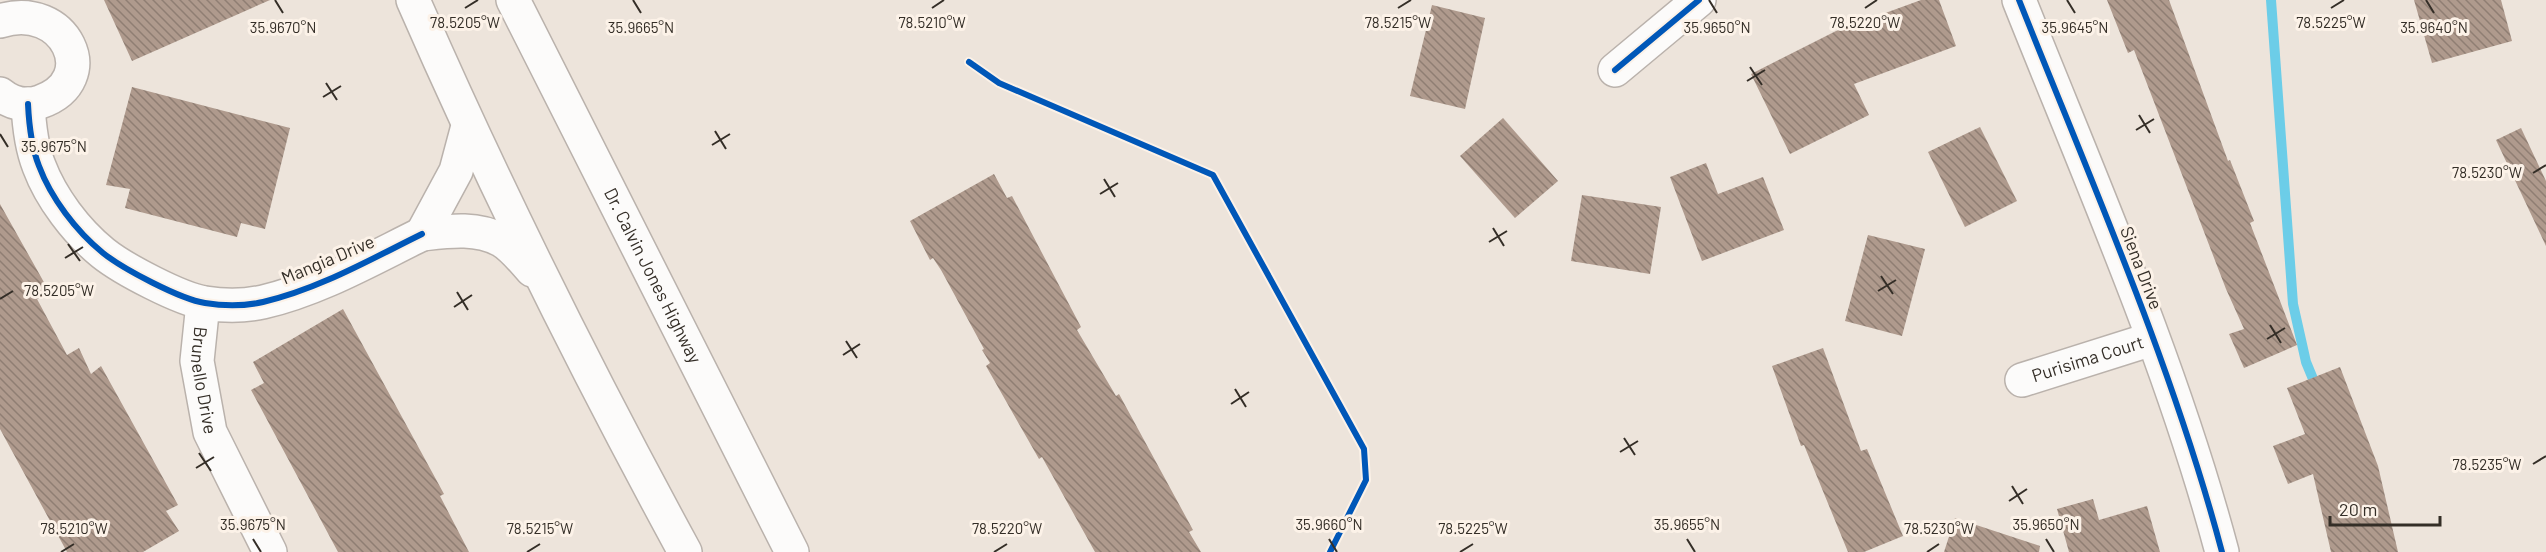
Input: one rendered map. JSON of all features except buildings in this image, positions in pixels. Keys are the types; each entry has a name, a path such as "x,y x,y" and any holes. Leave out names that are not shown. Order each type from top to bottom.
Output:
{"main road":[{"path":"413,0 468,126 635,460 685,552"},
{"name":"Dr. Calvin Jones Highway","path":"513,0 792,552"},
{"path":"1615,70 1699,0"},
{"name":"Siena Drive","path":"2019,0 2152,339 2210,507 2222,552"},
{"name":"Mangia Drive","path":"0,21 32,6 57,24 66,35 72,48 73,63 69,77 61,89 50,98 14,99 30,134 39,166 72,222 104,254 153,283 203,303 237,305 263,302 306,289 422,234 455,230 482,233 503,241 546,283"},
{"path":"422,234 456,171 468,126"},
{"name":"Brunello Drive","path":"203,303 197,361 210,432 270,552"},
{"name":"Purisima Court","path":"2022,380 2152,339"}],"waterway":[{"path":"2271,0 2293,304 2306,362 2318,391"}],"cycle path":[{"path":"1615,70 1699,0"},
{"path":"2019,0 2155,342 2202,482 2222,552"},
{"path":"969,62 999,83 1213,175 1364,449 1366,480 1330,552"},
{"path":"28,104 31,135 39,166 57,202 74,224 112,260 181,296 219,305 263,302 304,289 344,272 422,234"}]}
